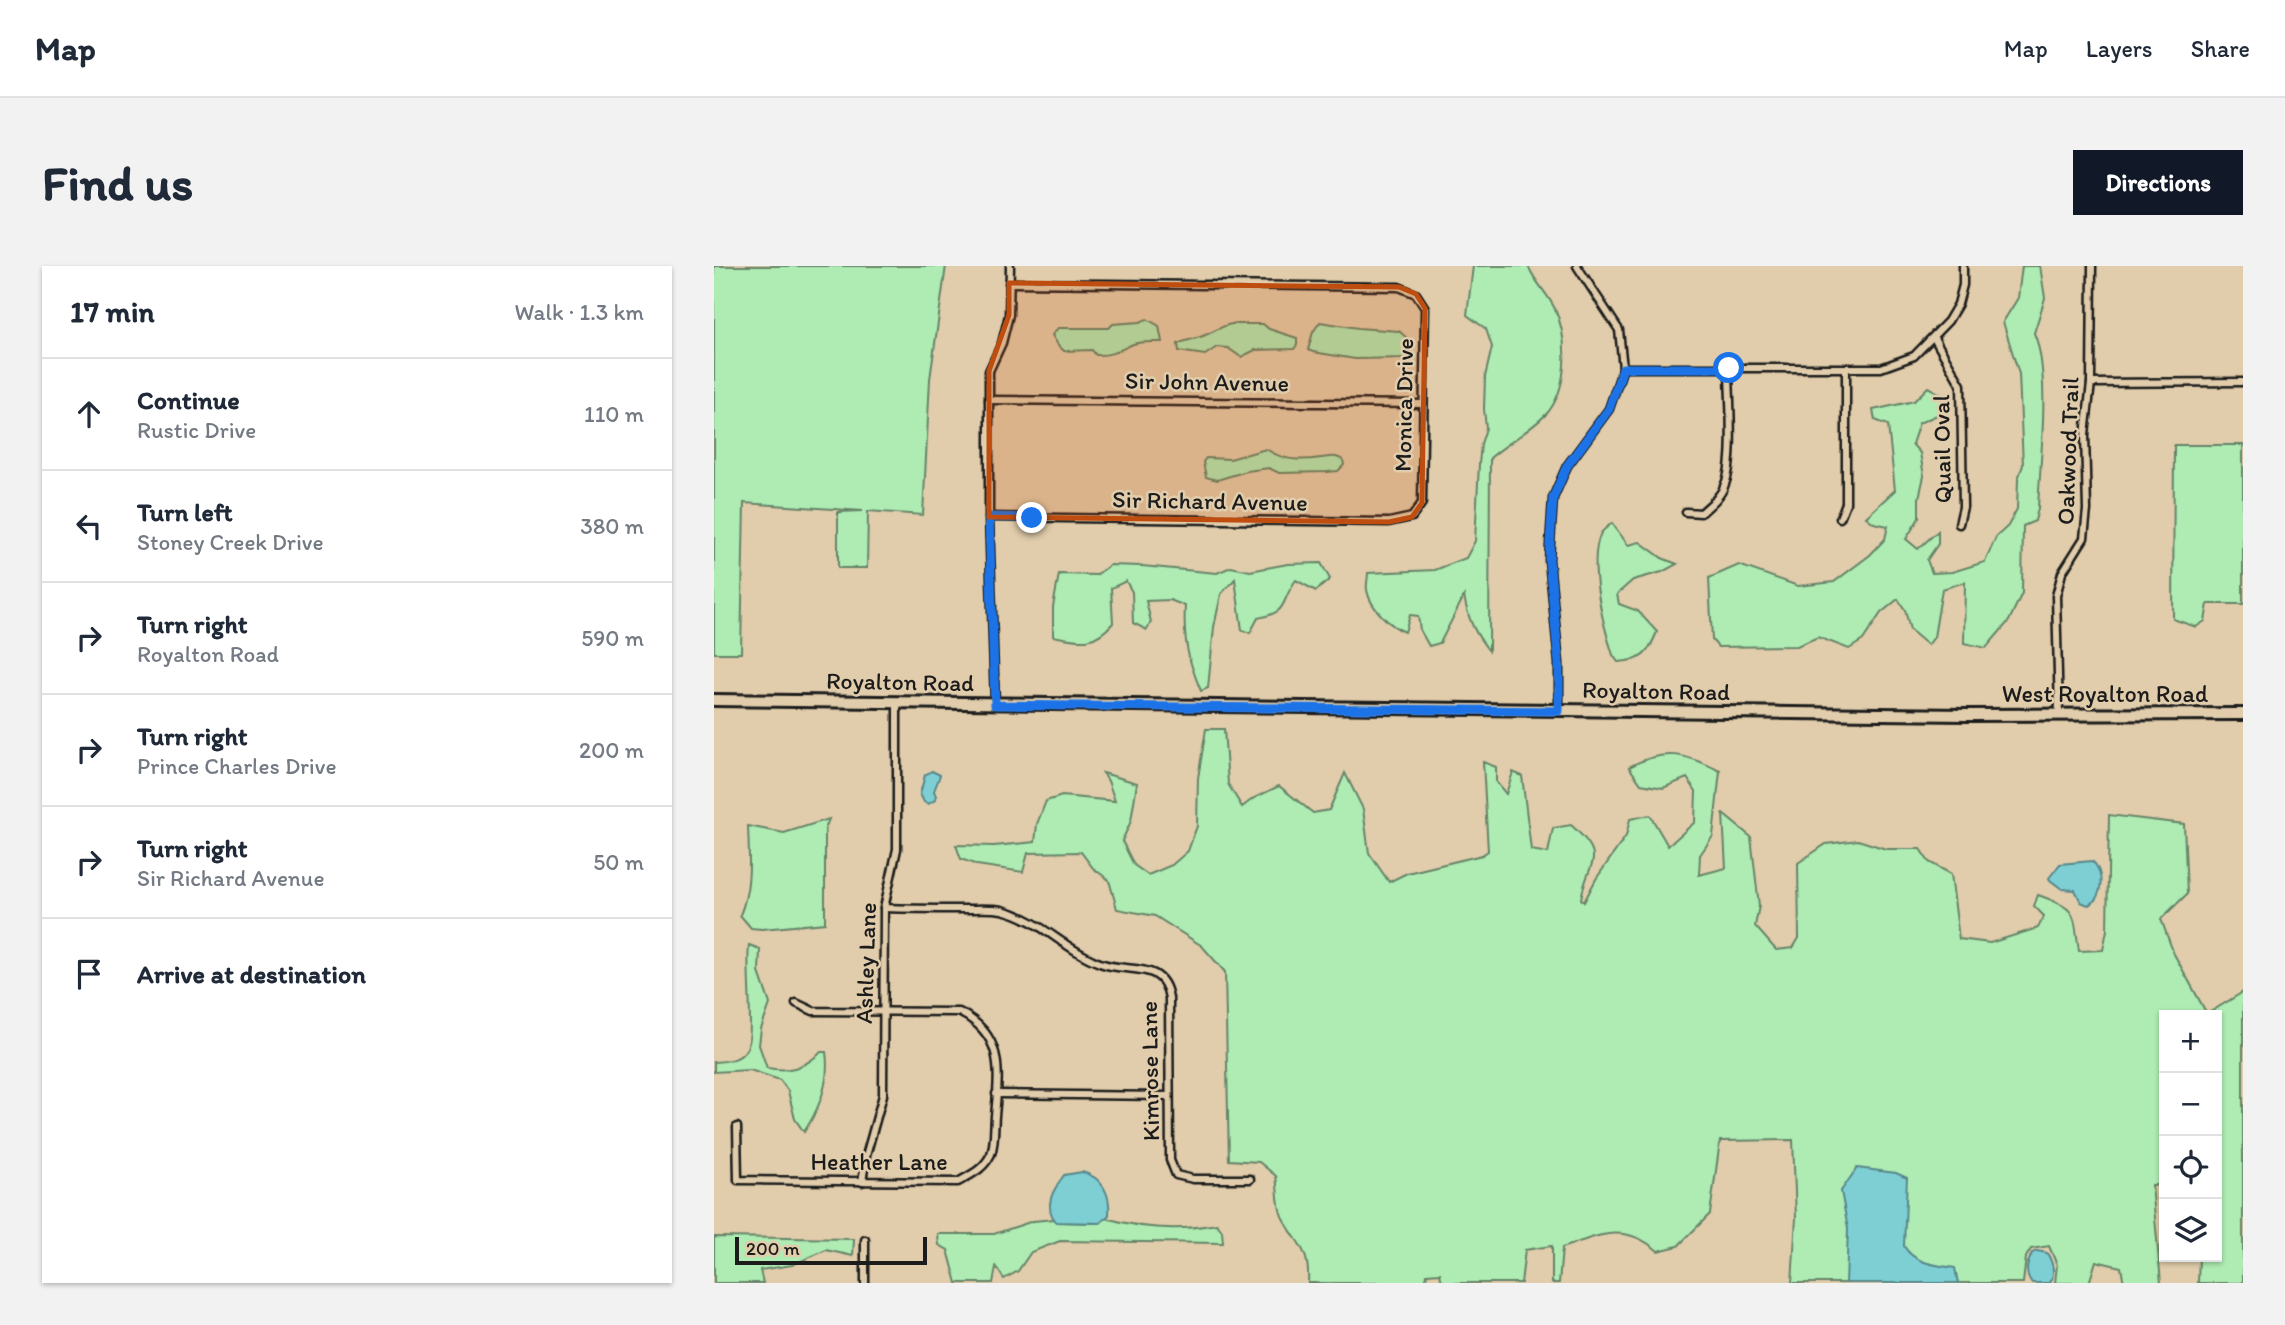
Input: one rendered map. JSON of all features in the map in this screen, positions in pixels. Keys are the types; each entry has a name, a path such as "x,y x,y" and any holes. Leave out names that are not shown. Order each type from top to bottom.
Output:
{"main road":[{"name":"Royalton Road","path":"714,701 1967,716"},
{"name":"West Royalton Road","path":"1967,716 2243,714"}],"street":[{"path":"995,705 989,517 989,371 1002,343 1009,315 1010,266"},
{"path":"1559,711 1559,663 1549,560 1553,498 1567,466 1609,409 1623,368 1619,330 1577,266"},
{"path":"1623,368 1881,368 1914,356 1948,321 1958,304 1963,285 1963,266"},
{"name":"Oakwood Trail","path":"2059,714 2056,596 2062,573 2084,538 2087,510 2085,435 2091,383 2092,266"},
{"name":"Monica Drive","path":"1009,283 1399,287 1416,294 1425,308 1422,503"},
{"name":"Quail Oval","path":"1934,338 1961,385 1963,507 1959,524"},
{"path":"1686,512 1701,513 1715,501 1725,485 1729,466 1729,368"},
{"path":"1840,518 1846,503 1846,368"},
{"path":"2091,383 2243,382"},
{"name":"Sir John Avenue","path":"989,400 1423,404"},
{"name":"Sir Richard Avenue","path":"989,517 1390,522 1412,517 1422,503"},
{"name":"Ashley Lane","path":"862,1181 883,1095 884,908 897,849 897,702"},
{"name":"Kimrose Lane","path":"884,908 1000,909 1028,919 1087,959 1108,966 1148,970 1157,975 1167,986 1169,998 1170,1160 1177,1175 1193,1179 1250,1179"},
{"name":"Heather Lane","path":"737,1127 738,1180 958,1181 980,1170 991,1152 996,1056 989,1036 976,1021 958,1012 813,1011 796,1003"},
{"path":"996,1094 1169,1096"},
{"path":"865,1240 865,1283"}],"highlighted area":[{"path":"1009,283 1399,287 1416,294 1425,308 1422,503 1412,517 1389,522 989,517 989,371 1009,315"}],"green space":[{"path":"714,266 946,266 930,379 923,515 868,511 867,568 838,568 838,512 863,511 744,503 741,653 714,653"},
{"path":"1473,266 1528,266 1554,307 1564,346 1560,387 1549,411 1490,458 1489,651 1472,625 1464,596 1440,643 1429,646 1420,630 1418,616 1410,615 1405,632 1399,629 1376,610 1367,588 1368,573 1435,570 1466,558 1475,541 1479,464 1486,428 1485,377 1492,347 1486,329 1467,315"},
{"path":"2022,266 2040,266 2045,298 2034,333 2042,370 2043,418 2038,508 2035,521 2023,526 2022,593 2009,621 1986,648 1964,643 1965,582 1942,589 1934,637 1928,645 1910,630 1905,610 1898,599 1881,613 1863,640 1849,649 1818,637 1797,646 1718,647 1712,640 1709,578 1739,565 1798,586 1834,582 1870,555 1885,539 1888,526 1874,523 1866,517 1895,490 1888,425 1875,420 1873,410 1914,401 1928,387 1950,399 1946,411 1919,423 1912,444 1920,453 1924,476 1919,498 1919,518 1906,539 1918,549 1938,531 1938,544 1927,560 1932,573 1952,572 1985,562 1996,537 2008,526 2017,509 2018,479 2023,465 2019,374 2003,322 2018,298"},
{"path":"1147,319 1159,326 1162,342 1136,343 1106,355 1096,355 1092,350 1064,351 1052,335 1058,328 1109,328 1113,324"},
{"path":"1320,322 1399,331 1408,339 1411,347 1406,358 1355,359 1313,352 1308,350 1313,332"},
{"path":"1232,324 1263,324 1269,329 1297,338 1297,345 1294,349 1255,350 1241,357 1228,348 1217,347 1205,355 1179,351 1178,344"},
{"path":"2174,445 2243,445 2243,604 2208,604 2205,621 2196,627 2173,619"},
{"path":"1266,449 1292,459 1335,457 1343,460 1344,465 1338,471 1327,472 1279,473 1269,468 1217,480 1206,477 1203,462 1206,458 1230,459"},
{"path":"1612,523 1628,545 1640,542 1662,558 1677,564 1662,572 1633,580 1617,594 1619,604 1638,611 1657,632 1644,655 1634,660 1618,662 1613,655 1605,628 1596,578 1600,535"},
{"path":"1321,563 1330,579 1316,591 1296,580 1280,609 1258,618 1250,633 1242,630 1235,579 1221,594 1214,627 1208,688 1201,691 1187,650 1185,606 1170,600 1146,601 1151,622 1147,630 1133,623 1132,592 1126,581 1111,588 1113,623 1106,630 1086,640 1053,636 1053,607 1059,574 1096,575 1110,565 1217,573 1231,567 1250,571 1288,564"},
{"path":"1206,729 1224,729 1228,784 1242,807 1279,786 1313,813 1329,810 1345,773 1363,809 1369,853 1389,882 1407,873 1482,855 1488,851 1483,762 1496,767 1496,782 1506,794 1513,772 1522,776 1531,850 1548,853 1553,828 1571,825 1590,845 1593,860 1581,899 1584,902 1596,879 1626,836 1630,819 1650,815 1668,846 1695,822 1696,791 1687,778 1663,788 1641,784 1629,767 1664,755 1696,760 1720,771 1713,836 1700,855 1699,875 1726,868 1723,814 1751,837 1759,906 1755,926 1776,950 1793,948 1799,938 1798,863 1826,844 1858,840 1886,849 1920,849 1929,862 1951,874 1959,939 1990,943 2038,928 2044,916 2034,906 2038,895 2061,904 2072,914 2079,951 2103,950 2107,930 2109,815 2184,824 2187,894 2161,919 2174,954 2205,1010 2159,1010 2159,1185 2152,1185 2161,1283 2124,1283 2121,1267 2096,1261 2089,1283 2055,1283 2057,1265 2049,1246 2031,1249 2026,1257 2023,1283 1792,1283 1796,1218 1793,1140 1720,1141 1710,1214 1678,1246 1658,1251 1634,1236 1622,1234 1588,1239 1562,1248 1559,1283 1552,1283 1552,1246 1525,1250 1521,1283 1442,1283 1440,1273 1427,1274 1425,1283 1308,1283 1304,1253 1280,1212 1276,1176 1259,1162 1229,1160 1225,972 1202,946 1155,916 1117,909 1109,880 1093,868 1081,852 1028,853 1023,872 977,865 961,859 956,845 994,846 1035,842 1037,824 1046,801 1062,796 1115,801 1103,773 1137,783 1131,821 1122,841 1134,865 1148,875 1172,865 1188,851 1197,826 1198,778"},
{"path":"829,819 825,829 825,923 751,928 740,915 748,882 748,826 784,833"},
{"path":"749,945 760,949 759,972 770,1004 761,1029 759,1045 767,1068 796,1068 821,1052 826,1052 827,1073 823,1094 804,1132 795,1119 788,1091 780,1080 750,1070 714,1072 714,1062 737,1058 747,1048 749,1041"},
{"path":"2243,992 2243,1283 2198,1283 2199,1262 2222,1262 2222,1010 2214,1010"},
{"path":"1106,1218 1161,1228 1217,1224 1222,1231 1223,1243 1060,1241 1031,1252 1018,1271 1004,1279 996,1267 993,1283 957,1283 948,1250 939,1245 938,1234 994,1234 1033,1221 1054,1219 1056,1222 1100,1223"},
{"path":"714,1237 854,1239 853,1256 826,1250 792,1265 760,1270 763,1283 714,1283"}],"water":[{"path":"932,771 940,775 934,791 935,800 928,804 920,794 925,775"},
{"path":"2092,861 2099,872 2100,885 2097,897 2088,905 2081,902 2075,890 2062,889 2049,878 2060,864"},
{"path":"1857,1168 1896,1173 1907,1178 1904,1246 1920,1260 1955,1268 1958,1283 1846,1283 1848,1229 1841,1191"},
{"path":"1082,1172 1095,1178 1104,1188 1109,1215 1100,1223 1056,1222 1050,1210 1053,1192 1064,1175"},
{"path":"2032,1253 2047,1253 2051,1260 2053,1272 2050,1283 2032,1283 2028,1276 2029,1261"}],"route":[{"path":"1032,518 989,517 995,705 1559,711 1559,663 1552,604 1549,534 1553,498 1567,466 1609,409 1623,368 1729,368"}]}
